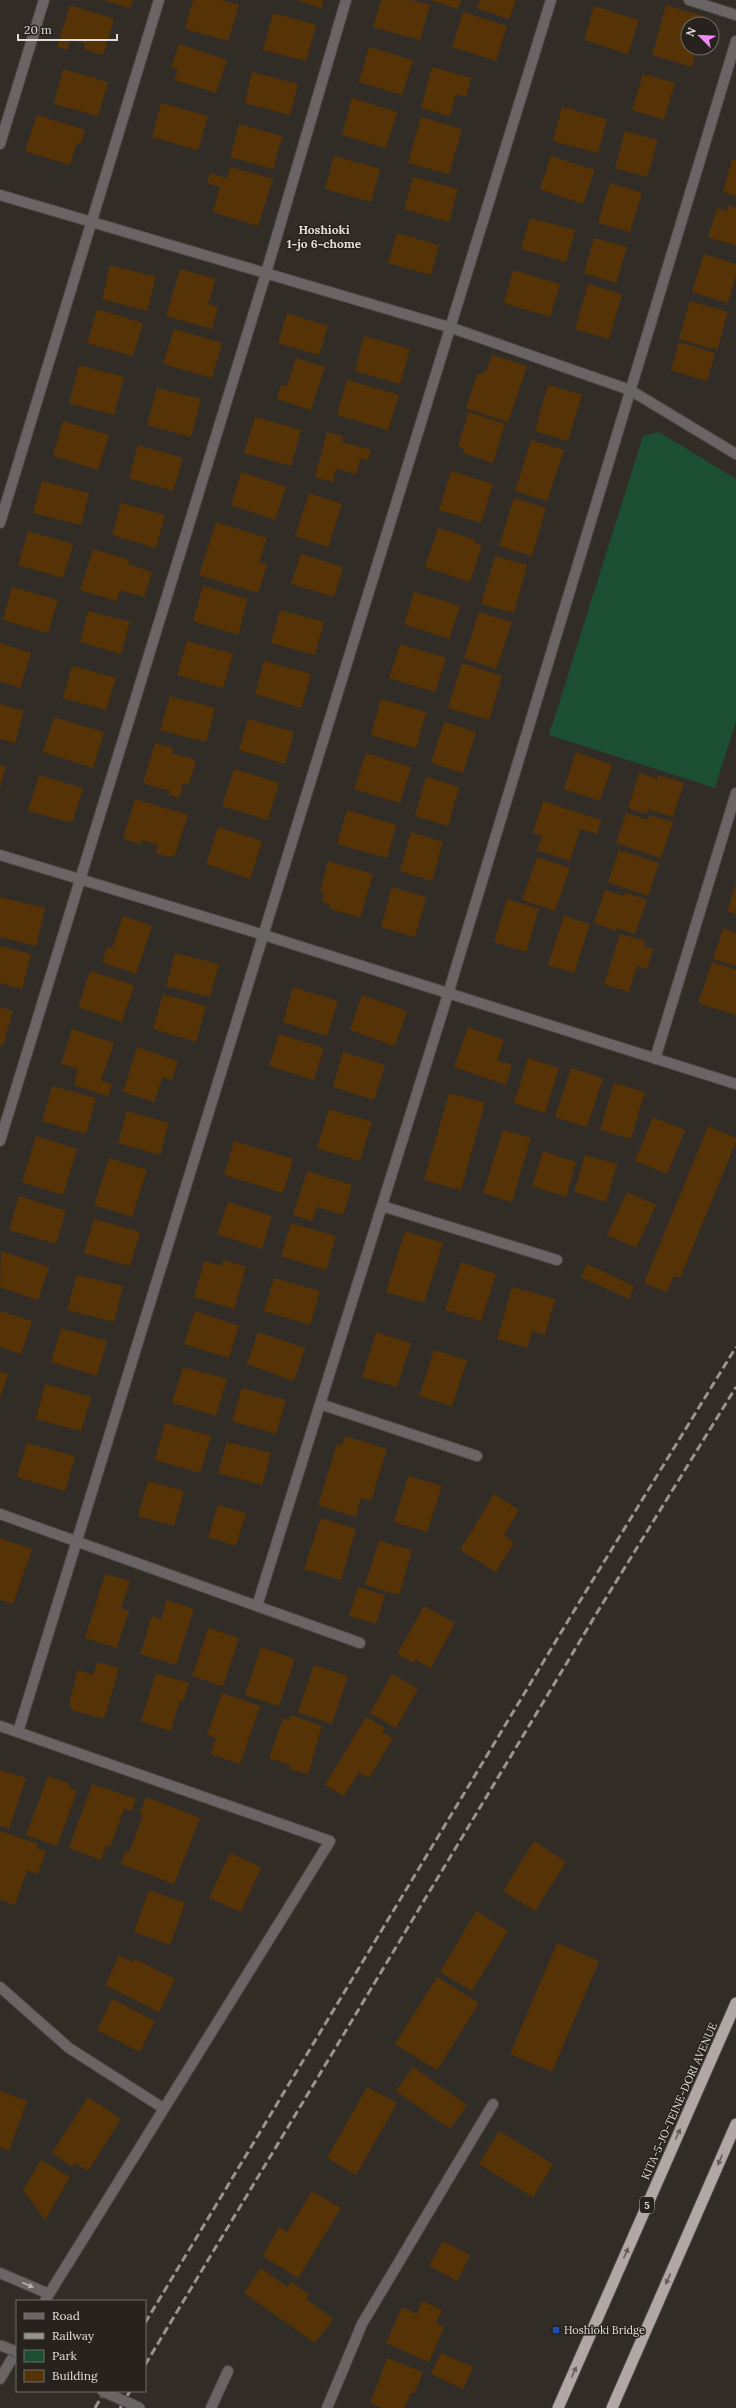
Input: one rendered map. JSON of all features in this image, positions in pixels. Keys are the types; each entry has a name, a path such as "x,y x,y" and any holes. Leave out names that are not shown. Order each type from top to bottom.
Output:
{"highway":[{"name":"KITA-5-JO-TEINE-DORI AVENUE","path":"558,2408 736,2003"},
{"path":"612,2408 736,2124"}],"street":[{"path":"0,144 44,0"},
{"path":"0,523 160,0"},
{"path":"0,1141 266,273 346,0"},
{"path":"18,1732 452,328 551,0"},
{"path":"689,0 736,16"},
{"path":"256,1606 448,994 736,41"},
{"path":"0,195 452,328 630,390 736,454"},
{"path":"654,1059 736,793"},
{"path":"0,855 264,935 736,1084"},
{"path":"382,1206 557,1260"},
{"path":"320,1404 476,1456"},
{"path":"0,1514 360,1643"},
{"path":"0,1726 330,1841 163,2108 47,2298 0,2272"},
{"path":"0,1987 69,2048 163,2108"},
{"path":"327,2408 362,2324 493,2104"},
{"path":"0,2345 16,2351"},
{"path":"0,2379 16,2353"},
{"path":"211,2408 228,2371"},
{"path":"104,2392 140,2408"}],"green space":[{"path":"659,432 736,479 736,721 715,788 549,735 643,436"}],"building":[{"path":"103,0 133,0 130,8"},
{"path":"193,0 221,0 239,5 228,41 185,29"},
{"path":"297,0 323,0 321,8"},
{"path":"381,0 411,0 430,5 420,40 373,27"},
{"path":"430,0 461,0 458,9"},
{"path":"480,0 516,0 509,19 477,8"},
{"path":"70,5 114,19 103,55 84,49 85,44 70,39 67,50 57,47"},
{"path":"666,5 703,16 680,16 680,56 695,56 692,67 652,55"},
{"path":"594,6 639,20 628,54 584,40"},
{"path":"463,12 507,26 496,61 452,47"},
{"path":"273,13 316,25 306,61 263,50"},
{"path":"179,44 227,60 216,93 174,80 178,69 171,67"},
{"path":"369,47 413,60 402,95 359,82"},
{"path":"432,67 471,78 466,97 456,94 450,116 421,108"},
{"path":"63,69 108,82 98,116 54,104"},
{"path":"252,72 298,84 290,115 245,103"},
{"path":"643,74 675,83 664,120 632,110"},
{"path":"352,98 397,112 386,148 342,135"},
{"path":"161,103 208,116 198,150 152,137"},
{"path":"562,107 607,119 598,153 553,141"},
{"path":"37,115 85,130 81,144 77,143 70,165 25,151"},
{"path":"421,117 462,129 449,174 408,163"},
{"path":"239,124 282,136 273,169 230,157"},
{"path":"625,131 658,140 647,177 615,168"},
{"path":"334,156 380,169 371,202 325,189"},
{"path":"551,156 595,170 583,204 540,189"},
{"path":"732,159 736,160 736,196 723,192"},
{"path":"231,167 273,179 258,226 213,212 220,187 207,183 210,173 227,178"},
{"path":"413,177 458,189 449,222 404,209"},
{"path":"610,183 642,193 630,232 598,223"},
{"path":"729,205 736,208 736,246 708,237 717,208 727,211"},
{"path":"530,218 575,230 566,262 521,249"},
{"path":"397,233 439,245 431,275 388,263"},
{"path":"594,238 627,247 616,283 584,273"},
{"path":"704,254 736,264 736,275 728,303 692,292"},
{"path":"110,265 156,277 147,311 102,299"},
{"path":"180,269 216,279 208,304 218,307 212,329 166,316"},
{"path":"513,270 560,284 550,317 504,303"},
{"path":"588,284 622,294 609,339 575,329"},
{"path":"690,301 728,312 717,350 679,339"},
{"path":"97,309 143,323 133,356 87,343"},
{"path":"287,313 328,326 319,355 278,343"},
{"path":"174,329 222,343 212,378 163,364"},
{"path":"364,336 410,349 400,384 355,371"},
{"path":"679,342 715,353 707,381 671,370"},
{"path":"492,355 527,366 508,422 466,408 477,375 486,371"},
{"path":"296,358 325,367 311,410 277,399 281,385 287,386"},
{"path":"79,365 124,377 114,415 69,403"},
{"path":"347,380 399,395 388,430 337,415"},
{"path":"548,385 582,395 568,441 535,431"},
{"path":"157,388 201,399 191,437 147,425"},
{"path":"468,412 505,424 493,463 463,453 464,449 458,447"},
{"path":"255,417 301,430 291,466 244,453"},
{"path":"63,421 109,435 98,470 53,456"},
{"path":"327,432 343,436 342,442 371,450 368,460 361,458 356,474 336,469 333,482 315,477"},
{"path":"531,440 564,450 547,501 515,491"},
{"path":"138,445 183,458 173,491 129,478"},
{"path":"451,471 493,484 481,523 439,510"},
{"path":"241,472 286,487 275,520 231,505"},
{"path":"42,481 89,493 81,525 33,513"},
{"path":"309,493 342,504 328,547 295,536"},
{"path":"514,498 546,508 532,556 499,546"},
{"path":"121,503 165,515 156,548 112,535"},
{"path":"216,522 267,538 259,562 267,565 258,593 199,575"},
{"path":"438,528 476,540 474,543 482,545 470,582 425,567"},
{"path":"28,531 73,544 63,578 18,565"},
{"path":"93,549 129,560 128,564 152,572 144,597 120,590 117,601 80,590"},
{"path":"301,554 343,567 334,597 291,584"},
{"path":"495,556 527,565 514,613 481,604"},
{"path":"203,586 248,599 238,635 193,621"},
{"path":"12,587 58,600 48,633 3,620"},
{"path":"414,592 460,606 449,639 404,624"},
{"path":"280,610 324,622 315,655 271,643"},
{"path":"88,611 130,622 121,654 80,642"},
{"path":"479,612 512,622 496,669 464,658"},
{"path":"187,641 233,654 223,688 177,675"},
{"path":"0,643 31,653 20,688 0,681"},
{"path":"400,644 446,658 435,692 389,678"},
{"path":"264,661 311,674 301,708 255,694"},
{"path":"462,663 502,676 489,720 448,708"},
{"path":"72,666 116,678 106,710 63,698"},
{"path":"170,696 215,708 206,742 160,730"},
{"path":"381,699 426,712 416,748 371,735"},
{"path":"0,704 24,711 15,743 0,739"},
{"path":"54,717 104,732 93,768 43,752"},
{"path":"248,719 294,732 285,764 239,750"},
{"path":"444,722 476,732 463,773 431,763"},
{"path":"155,743 173,748 172,753 196,760 189,784 183,783 179,798 169,795 170,791 143,783"},
{"path":"576,752 612,765 600,801 564,789"},
{"path":"366,753 411,767 400,803 354,789"},
{"path":"0,765 6,767 0,787"},
{"path":"234,769 279,783 268,820 222,806"},
{"path":"639,773 657,779 658,775 684,783 673,817 648,809 647,814 628,808"},
{"path":"39,775 83,788 72,823 28,811"},
{"path":"426,777 459,787 448,826 415,816"},
{"path":"135,799 188,815 175,855 169,857 156,853 158,845 142,840 141,844 123,839"},
{"path":"543,801 601,820 597,834 580,829 570,861 537,850 542,836 533,833"},
{"path":"347,810 396,825 387,858 337,844"},
{"path":"626,813 648,820 649,815 673,822 661,858 616,843"},
{"path":"218,827 262,841 250,879 206,864"},
{"path":"411,832 443,842 432,881 400,871"},
{"path":"619,850 659,863 648,896 608,882"},
{"path":"537,857 570,868 555,911 522,900"},
{"path":"328,861 373,874 360,918 329,908 330,904 322,902 324,894 320,892"},
{"path":"736,883 736,914 727,911"},
{"path":"392,887 426,897 415,937 381,927"},
{"path":"605,890 624,896 625,892 647,900 635,934 617,928 616,931 594,923"},
{"path":"0,897 45,908 36,946 0,937"},
{"path":"507,899 539,909 526,952 494,942"},
{"path":"123,916 152,926 136,974 102,962 107,947 112,948"},
{"path":"564,916 590,924 574,973 548,965"},
{"path":"723,928 736,933 736,966 713,959"},
{"path":"620,934 645,941 644,946 653,949 647,969 637,966 629,992 604,984"},
{"path":"0,946 31,954 22,989 0,983"},
{"path":"175,953 219,964 210,997 166,986"},
{"path":"712,962 736,970 736,1015 698,1003"},
{"path":"90,971 134,985 122,1022 78,1007"},
{"path":"293,987 338,1001 327,1036 283,1022"},
{"path":"163,994 206,1006 196,1042 153,1029"},
{"path":"362,995 407,1011 395,1046 350,1030"},
{"path":"0,1007 13,1011 3,1045 0,1045"},
{"path":"468,1027 504,1040 497,1060 512,1065 506,1085 454,1067"},
{"path":"72,1029 114,1043 101,1080 112,1084 108,1096 74,1085 78,1069 61,1064"},
{"path":"279,1034 324,1048 314,1080 269,1066"},
{"path":"137,1047 178,1061 172,1080 163,1077 154,1102 123,1092"},
{"path":"343,1052 385,1065 374,1100 333,1087"},
{"path":"528,1058 559,1068 545,1113 514,1103"},
{"path":"571,1068 603,1078 587,1127 555,1117"},
{"path":"614,1083 645,1092 631,1139 600,1130"},
{"path":"52,1086 96,1098 86,1134 42,1121"},
{"path":"449,1093 485,1103 461,1190 424,1180"},
{"path":"329,1109 372,1122 360,1161 317,1148"},
{"path":"127,1111 169,1123 160,1155 118,1143"},
{"path":"653,1117 685,1130 667,1174 635,1161"},
{"path":"708,1126 736,1138 736,1142 680,1278 674,1276 667,1292 644,1283"},
{"path":"503,1130 531,1138 512,1202 483,1193"},
{"path":"36,1136 77,1149 63,1195 22,1182"},
{"path":"234,1141 293,1159 283,1193 224,1175"},
{"path":"543,1151 576,1162 566,1197 532,1186"},
{"path":"585,1155 617,1164 606,1202 574,1192"},
{"path":"109,1158 147,1170 132,1217 94,1205"},
{"path":"307,1171 352,1185 343,1215 317,1207 312,1221 293,1215"},
{"path":"627,1192 656,1205 636,1248 607,1235"},
{"path":"19,1196 66,1211 56,1244 9,1230"},
{"path":"228,1202 272,1216 262,1249 217,1234"},
{"path":"94,1219 140,1232 130,1266 84,1253"},
{"path":"291,1223 336,1236 326,1270 281,1256"},
{"path":"405,1231 443,1243 424,1303 386,1292"},
{"path":"1,1251 49,1267 38,1300 0,1287"},
{"path":"223,1260 246,1267 234,1309 194,1297 204,1261 222,1266"},
{"path":"461,1262 496,1274 481,1321 445,1310"},
{"path":"587,1264 634,1286 629,1299 581,1277"},
{"path":"77,1275 123,1286 114,1322 67,1310"},
{"path":"274,1278 320,1291 310,1325 264,1311"},
{"path":"512,1287 555,1299 545,1335 532,1331 527,1348 497,1339"},
{"path":"0,1311 32,1321 21,1354 0,1347"},
{"path":"195,1311 239,1326 229,1358 184,1344"},
{"path":"61,1328 107,1341 97,1376 51,1362"},
{"path":"258,1332 305,1348 294,1381 247,1364"},
{"path":"376,1332 411,1343 397,1387 362,1377"},
{"path":"434,1350 467,1360 452,1406 419,1396"},
{"path":"183,1367 227,1379 216,1416 172,1403"},
{"path":"0,1372 8,1374 0,1398"},
{"path":"45,1384 91,1397 81,1431 36,1419"},
{"path":"242,1388 286,1400 276,1434 232,1421"},
{"path":"165,1423 211,1436 200,1473 155,1460"},
{"path":"345,1436 387,1449 371,1501 361,1498 356,1517 318,1505 337,1444 342,1445"},
{"path":"227,1442 271,1453 262,1485 218,1473"},
{"path":"27,1443 75,1456 65,1491 17,1477"},
{"path":"408,1476 442,1486 427,1532 394,1522"},
{"path":"148,1481 184,1491 174,1526 138,1516"},
{"path":"494,1494 519,1510 504,1535 514,1542 496,1572 460,1550"},
{"path":"218,1505 246,1513 236,1546 208,1537"},
{"path":"321,1518 356,1529 341,1580 304,1569"},
{"path":"0,1538 32,1549 13,1604 0,1600"},
{"path":"379,1541 412,1550 399,1595 365,1585"},
{"path":"105,1574 130,1581 121,1608 129,1611 117,1648 85,1638"},
{"path":"358,1587 385,1595 376,1624 349,1616"},
{"path":"167,1600 194,1609 176,1665 140,1654 152,1616 161,1619"},
{"path":"424,1606 455,1623 431,1668 416,1660 414,1663 397,1654"},
{"path":"208,1628 239,1638 223,1686 192,1676"},
{"path":"261,1647 295,1659 279,1706 245,1695"},
{"path":"97,1662 119,1668 104,1719 72,1710 69,1703 78,1670 93,1675"},
{"path":"314,1665 348,1676 332,1724 298,1712"},
{"path":"156,1673 189,1683 183,1702 180,1700 171,1731 141,1721"},
{"path":"392,1674 418,1689 396,1728 370,1713"},
{"path":"222,1693 260,1706 240,1764 211,1754 216,1738 207,1735"},
{"path":"291,1715 322,1726 308,1774 290,1769 291,1765 269,1758 283,1718 289,1720"},
{"path":"366,1717 385,1728 382,1732 393,1738 369,1778 359,1772 344,1796 325,1785"},
{"path":"0,1770 26,1778 9,1829 0,1826"},
{"path":"48,1776 70,1784 69,1788 77,1791 57,1846 26,1835"},
{"path":"92,1784 136,1799 132,1811 124,1809 110,1847 106,1846 101,1860 69,1848"},
{"path":"146,1797 200,1818 174,1884 121,1864 126,1851 129,1853 143,1815 140,1813"},
{"path":"0,1831 38,1844 37,1848 46,1851 38,1874 27,1870 15,1905 0,1900"},
{"path":"534,1841 566,1862 535,1911 503,1891"},
{"path":"230,1853 261,1867 241,1912 209,1898"},
{"path":"149,1890 185,1903 170,1945 134,1932"},
{"path":"476,1911 508,1931 472,1991 440,1972"},
{"path":"557,1943 599,1961 552,2072 510,2054"},
{"path":"119,1956 133,1962 135,1959 175,1979 159,2012 105,1985"},
{"path":"437,1977 479,2003 437,2070 395,2044"},
{"path":"112,1999 155,2021 140,2052 97,2030"},
{"path":"413,2067 467,2105 450,2129 396,2091"},
{"path":"367,2087 397,2103 356,2175 327,2158"},
{"path":"0,2091 27,2101 9,2151 0,2147"},
{"path":"88,2097 121,2119 88,2171 75,2163 73,2167 52,2153"},
{"path":"499,2131 553,2164 533,2197 479,2164"},
{"path":"41,2160 70,2177 45,2220 23,2190"},
{"path":"312,2191 341,2208 298,2278 263,2256 279,2227 287,2232"},
{"path":"443,2241 470,2255 457,2281 429,2266"},
{"path":"261,2268 287,2287 291,2282 309,2294 306,2299 333,2319 315,2343 244,2293"},
{"path":"422,2301 442,2310 436,2323 444,2327 429,2362 386,2343 402,2307 417,2314"},
{"path":"441,2353 473,2367 463,2389 431,2374"},
{"path":"387,2358 423,2372 414,2394 411,2392 404,2408 382,2408 370,2403"}],"railway":[{"path":"146,2321 580,1601 736,1347"},
{"path":"146,2363 598,1611 736,1387"},
{"path":"95,2408 104,2392"},
{"path":"120,2408 129,2392"}],"place":[{"name":"Hoshioki Bridge","path":"556,2330"}],"district":[{"name":"Hoshioki 1-jo 6-chome","path":"324,236"}]}
